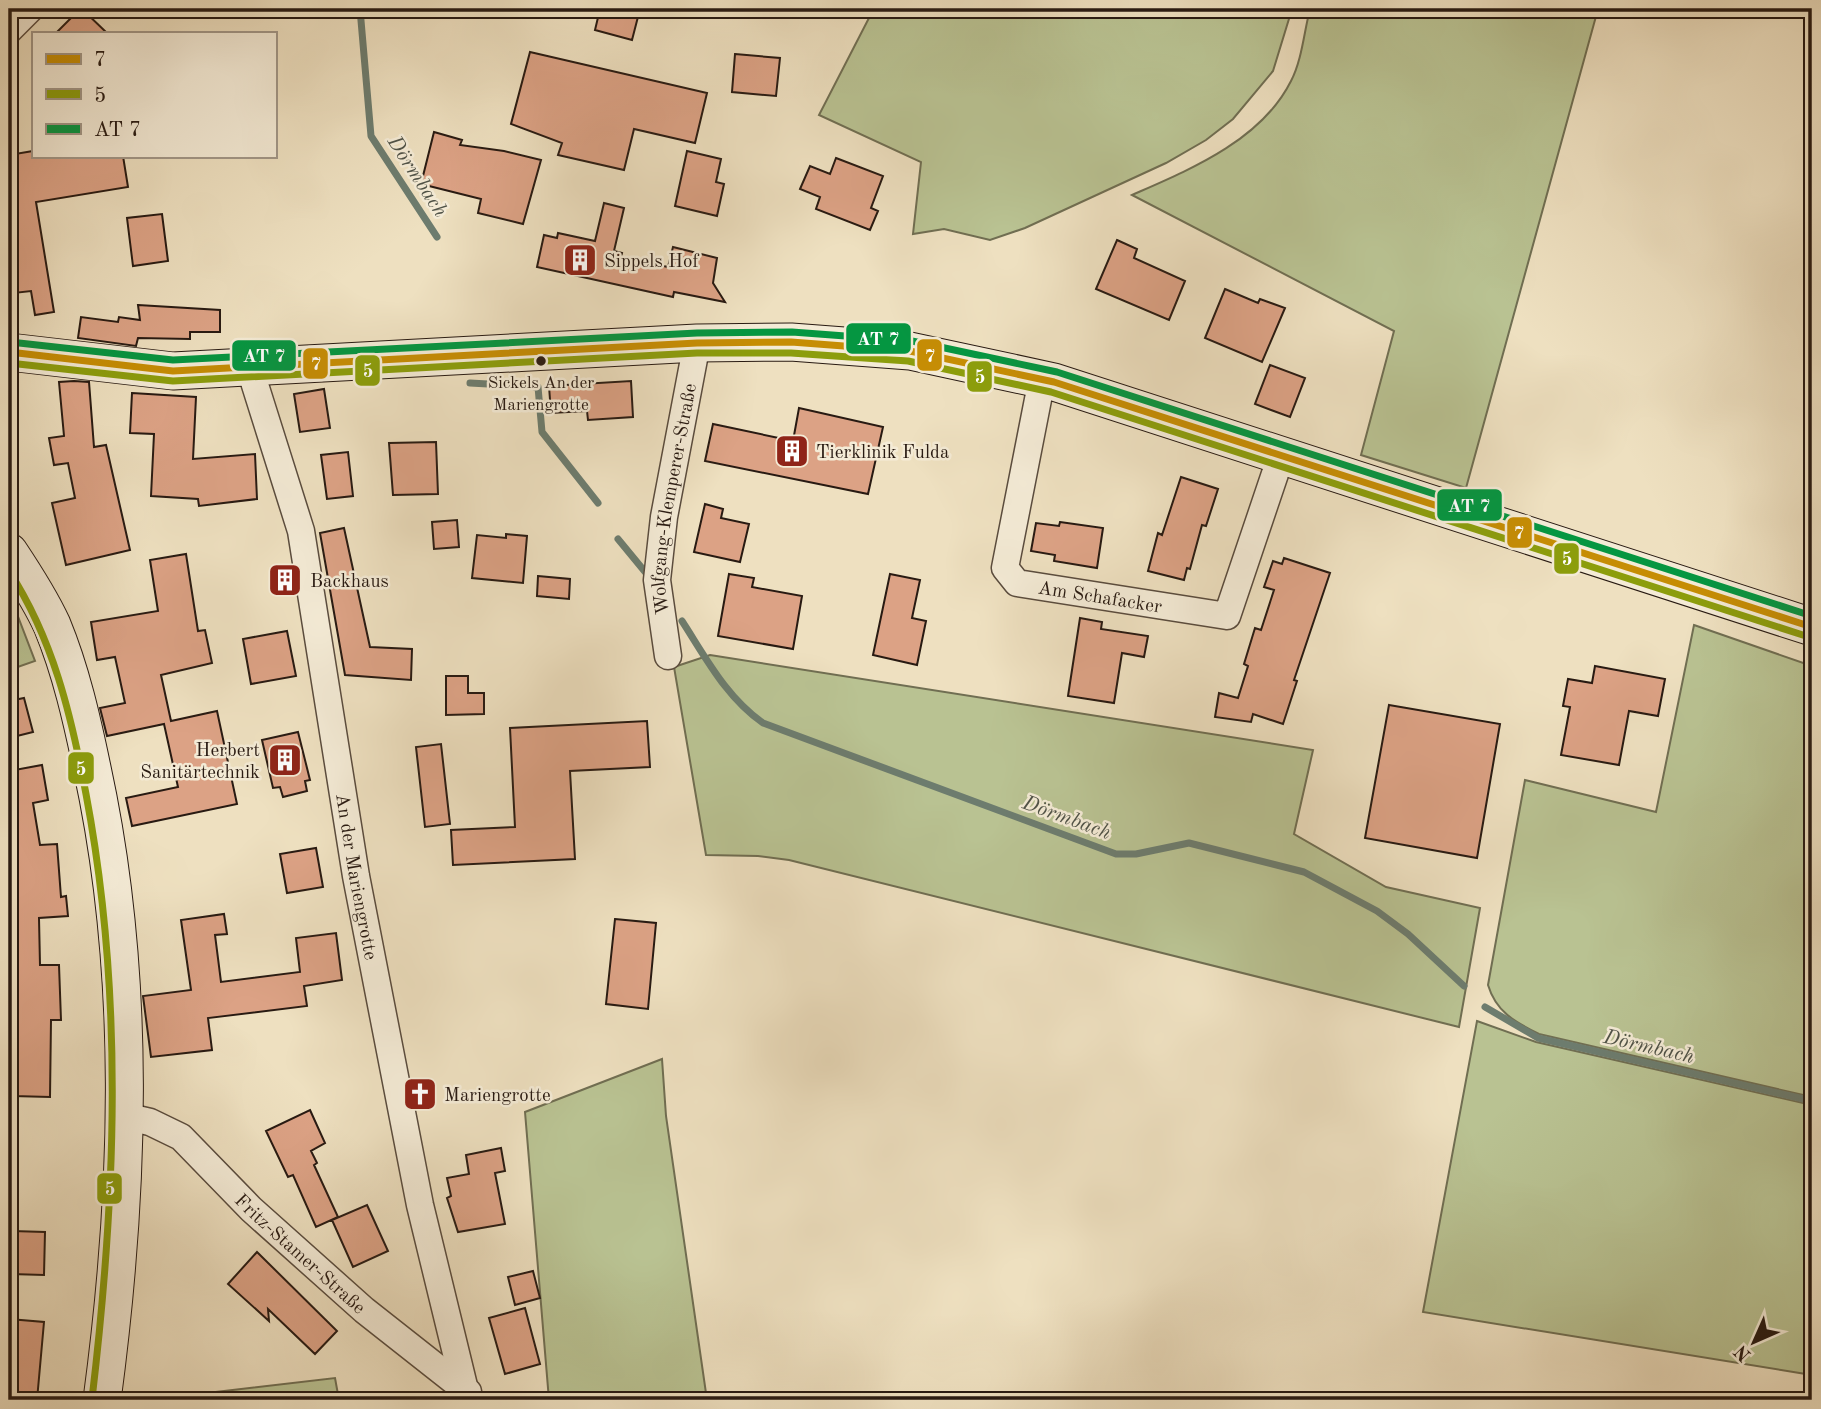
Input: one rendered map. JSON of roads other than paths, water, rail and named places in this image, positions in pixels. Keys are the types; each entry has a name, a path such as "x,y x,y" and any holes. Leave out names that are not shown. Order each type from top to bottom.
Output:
{"main road":[{"path":"9,352 173,371 250,369 394,357 697,342 853,345 965,361 1042,379 1812,627"},
{"path":"9,552 36,593 64,657 81,716 97,790 116,922 124,1116 120,1247 102,1400"}],"street":[{"path":"9,30 30,9"},
{"name":"Wolfgang-Klemperer-Straße","path":"668,656 657,580 664,517 697,342"},
{"name":"An der Mariengrotte","path":"250,369 301,531 356,876 420,1205 469,1393"},
{"name":"Am Schafacker","path":"1042,379 1005,568 1017,583 1227,615 1281,456"},
{"name":"Fritz-Stamer-Straße","path":"124,1116 150,1122 181,1137 251,1209 363,1310 469,1393"}],"waterway":[{"name":"Dörmbach","path":"360,9 371,136 437,237"},
{"name":"Dörmbach","path":"470,383 538,387 542,432 598,503"},
{"name":"Dörmbach","path":"618,539 646,573"},
{"name":"Dörmbach","path":"682,621 727,689 763,723 1116,854 1136,854 1189,843 1304,872 1377,911 1408,934 1464,986"},
{"name":"Dörmbach","path":"1485,1007 1538,1038 1812,1101"}],"place":[{"name":"Sippels Hof","path":"580,260"},
{"name":"Sickels An der Mariengrotte","path":"541,361"},
{"name":"Tierklinik Fulda","path":"792,451"},
{"name":"Backhaus","path":"285,580"},
{"name":"Herbert Sanitärtechnik","path":"285,760"},
{"name":"Mariengrotte","path":"420,1094"}]}
